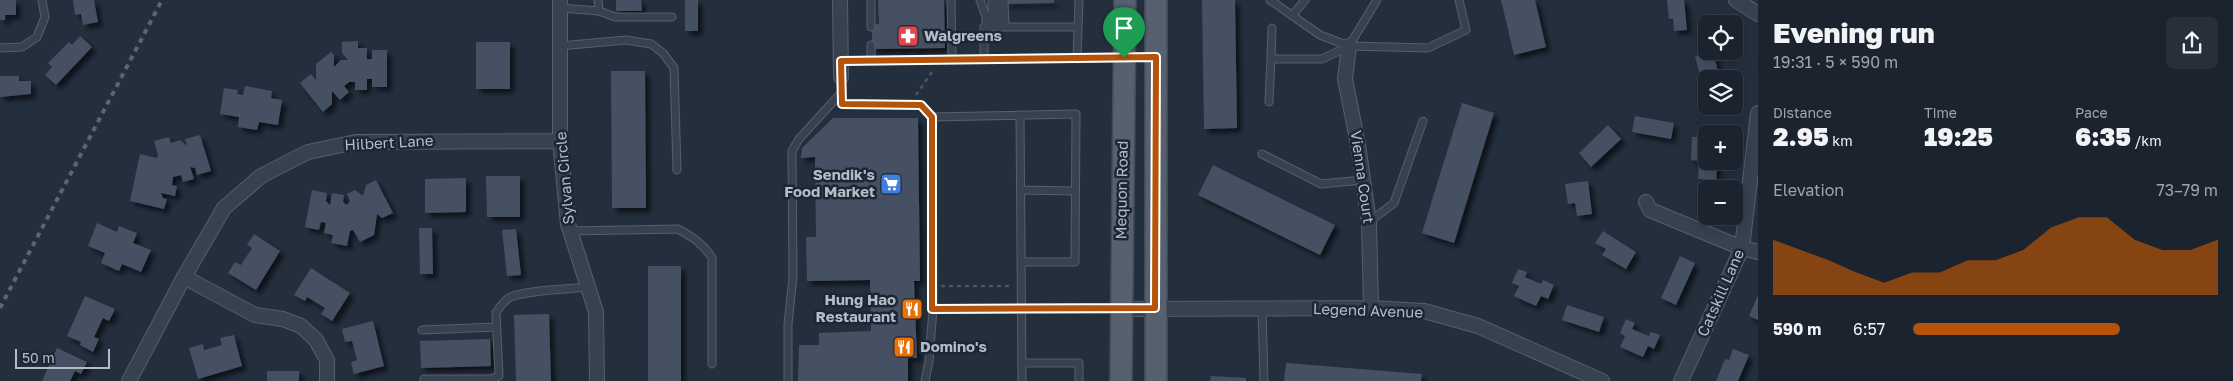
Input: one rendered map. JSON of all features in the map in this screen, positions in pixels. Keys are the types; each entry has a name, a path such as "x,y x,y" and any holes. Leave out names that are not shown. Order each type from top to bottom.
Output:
{"main road":[{"name":"Mequon Road","path":"1121,381 1120,309 1125,0"},
{"path":"1156,0 1156,381"}],"street":[{"path":"840,0 841,77"},
{"path":"1736,0 1758,14"},
{"name":"Sylvan Circle","path":"560,4 560,140 570,231 596,312 597,381"},
{"name":"Vienna Court","path":"1349,46 1345,80 1369,222 1371,308"},
{"name":"Catskill Lane","path":"1682,381 1742,248 1752,217 1758,113"},
{"name":"Hilbert Lane","path":"129,381 184,277 224,208 261,176 308,152 356,142 560,140"},
{"path":"1646,202 1650,210 1742,248 1758,252"},
{"path":"184,277 256,315 283,319 302,326 316,340 326,360 327,381"},
{"name":"Legend Avenue","path":"1120,309 1371,308 1424,311 1478,326 1602,381"}],"lane":[{"path":"0,48 22,47 37,37 46,17 42,0"},
{"path":"598,0 598,11"},
{"path":"871,0 871,27"},
{"path":"951,0 952,59"},
{"path":"980,0 986,17 995,27"},
{"path":"986,0 986,17"},
{"path":"992,0 995,27"},
{"path":"995,27 998,0"},
{"path":"995,27 1004,0"},
{"path":"1077,59 1079,0"},
{"path":"1270,0 1320,35 1349,46 1428,48 1466,30 1459,0"},
{"path":"1292,16 1305,0"},
{"path":"1271,59 1322,59 1349,46 1377,0"},
{"path":"560,4 598,11 615,18 672,17"},
{"path":"984,59 984,27 1078,27"},
{"path":"1269,102 1272,28"},
{"path":"560,46 626,40 651,44 663,53 674,68 677,170"},
{"path":"871,45 871,61"},
{"path":"841,61 1156,57"},
{"path":"841,77 842,104 921,105 932,117 932,309 929,361 924,381"},
{"path":"788,381 788,324 793,278 792,151 799,139 841,93"},
{"path":"932,117 1076,114 1075,262 1021,262"},
{"path":"1020,115 1022,381"},
{"path":"1369,222 1394,202 1423,121"},
{"path":"1262,154 1321,184 1363,180"},
{"path":"1021,190 1076,191"},
{"path":"570,231 678,230 693,236 706,248 712,258 712,364"},
{"path":"424,379 491,379 499,376 496,313 509,298 538,292 588,288"},
{"path":"1262,308 1264,381"},
{"path":"932,309 1120,309"},
{"path":"422,330 496,327"},
{"path":"1022,363 1079,362 1079,381"}],"path":[{"path":"915,99 915,96 935,66"},
{"path":"936,286 1014,286"}],"building":[{"path":"0,0 16,0 16,15 5,15 5,20 0,20"},
{"path":"73,0 94,0 98,22 83,25 81,14 75,15"},
{"path":"616,0 641,0 642,11 616,11"},
{"path":"685,0 698,0 698,31 685,31"},
{"name":"Walgreens","path":"878,0 944,0 945,48 872,49 872,24 879,24"},
{"path":"1006,0 1054,0 1054,3 1006,4"},
{"path":"1202,0 1235,0 1237,128 1204,129"},
{"path":"1501,0 1535,0 1546,47 1514,55"},
{"path":"1667,0 1684,0 1687,30 1674,31 1673,19 1669,19"},
{"path":"80,36 92,47 56,85 45,75 52,67 48,63 69,42 72,45"},
{"path":"358,41 358,48 367,48 367,59 372,59 372,50 387,50 387,87 372,87 372,79 367,79 367,90 355,90 355,82 349,82 344,86 349,92 340,100 332,91 332,104 323,112 300,83 311,74 316,80 316,64 331,52 334,55 334,67 341,60 348,60 342,53 342,42"},
{"path":"476,42 510,42 510,89 476,89"},
{"path":"1698,55 1698,60 1715,60 1718,70 1699,70 1695,56"},
{"path":"611,71 645,71 646,208 612,208"},
{"path":"0,76 19,76 19,81 31,81 31,94 0,97"},
{"path":"245,86 272,91 271,98 282,100 278,125 259,122 257,130 238,127 239,117 220,114 224,88 238,90 237,94 243,95"},
{"path":"1462,103 1494,113 1454,243 1422,233"},
{"path":"1635,116 1674,123 1671,139 1632,132"},
{"path":"833,118 918,118 920,281 914,281 917,358 908,357 908,381 798,381 799,345 819,345 819,333 871,331 870,280 807,281 806,237 816,237 815,157 801,158 802,148"},
{"path":"1608,125 1621,139 1591,167 1579,153"},
{"path":"200,135 211,171 197,175 195,168 190,167 194,179 183,182 181,175 173,177 172,185 177,186 175,196 161,193 163,198 167,199 164,209 130,201 140,154 157,158 158,155 154,141 169,137 171,143 180,140 187,146 185,139"},
{"path":"1692,137 1698,137 1698,161 1691,160"},
{"path":"1213,165 1335,225 1320,255 1198,195"},
{"path":"1698,170 1717,170 1716,180 1698,179"},
{"path":"486,176 520,176 520,217 487,217"},
{"path":"466,178 466,212 425,213 425,179"},
{"path":"376,180 393,213 382,218 377,214 374,235 360,242 353,230 350,231 347,246 331,243 333,235 324,233 326,223 321,222 319,230 305,227 312,190 327,193 326,201 330,205 332,193 344,195 343,202 347,205 350,201 347,194 355,190 363,196 366,185"},
{"path":"1588,181 1592,214 1577,216 1575,203 1568,204 1565,184"},
{"path":"97,223 117,232 119,226 137,233 133,243 151,250 141,272 122,264 119,271 101,263 105,253 88,246"},
{"path":"419,228 432,228 433,274 420,274"},
{"path":"516,229 521,275 507,276 502,230"},
{"path":"1603,231 1636,252 1626,269 1602,255 1606,249 1595,243"},
{"path":"254,234 280,251 256,290 228,273 235,262 241,265 252,248 247,245"},
{"path":"1680,256 1695,263 1676,305 1661,298"},
{"path":"648,266 681,266 681,381 648,381"},
{"path":"311,268 350,293 332,321 321,314 325,308 307,297 305,301 294,295"},
{"path":"1518,269 1527,272 1525,277 1541,284 1543,280 1554,285 1548,299 1541,296 1536,306 1514,296 1519,286 1512,283"},
{"path":"1758,295 1758,320 1749,316"},
{"path":"85,296 115,309 109,321 103,318 94,337 99,339 93,352 80,345 81,342 67,336"},
{"path":"1567,305 1604,317 1599,332 1562,320"},
{"path":"549,314 551,381 516,381 514,315"},
{"path":"1626,319 1635,323 1632,329 1649,336 1651,332 1660,335 1654,349 1648,346 1643,357 1620,347 1625,336 1620,333"},
{"path":"373,321 384,366 354,374 351,362 357,360 352,341 345,342 342,329"},
{"path":"234,335 242,366 198,379 189,348 203,344 204,350 222,345 220,338"},
{"path":"490,339 491,366 421,368 420,341"},
{"path":"57,348 87,362 81,374 75,371 70,381 42,381"},
{"path":"1733,349 1749,355 1738,381 1716,381 1725,359 1729,360"},
{"path":"1286,363 1422,374 1421,381 1284,381"},
{"path":"267,371 299,371 299,381 267,381"},
{"path":"1211,376 1246,378 1246,381 1210,381"}],"railway":[{"path":"0,308 162,0"}],"place":[{"name":"Walgreens","path":"908,36"},
{"name":"Sendik's Food Market","path":"891,184"},
{"name":"Hung Hao Restaurant","path":"912,309"},
{"name":"Domino's","path":"904,347"}],"route":[{"path":"1156,57 1155,308 932,309 932,117 921,105 842,104 841,61 1124,58 1156,57"}]}
